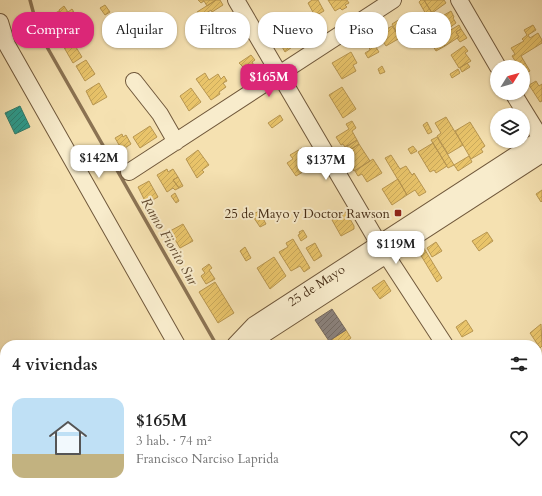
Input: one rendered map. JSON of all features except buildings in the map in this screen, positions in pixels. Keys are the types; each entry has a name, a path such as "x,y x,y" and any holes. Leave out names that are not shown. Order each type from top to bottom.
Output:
{"street":[{"path":"236,0 383,249 442,340"},
{"path":"129,172 393,0"},
{"path":"459,0 494,60"},
{"path":"0,22 7,45 173,340"},
{"path":"134,80 160,114 176,142"},
{"path":"517,100 542,143"},
{"name":"25 de Mayo","path":"240,340 254,325 383,249 542,143"}],"waterway":[{"name":"Ramo Fiorito Sur","path":"30,0 37,26 43,40 214,340"}],"place":[{"name":"25 de Mayo y Doctor Rawson","path":"398,213"}]}
